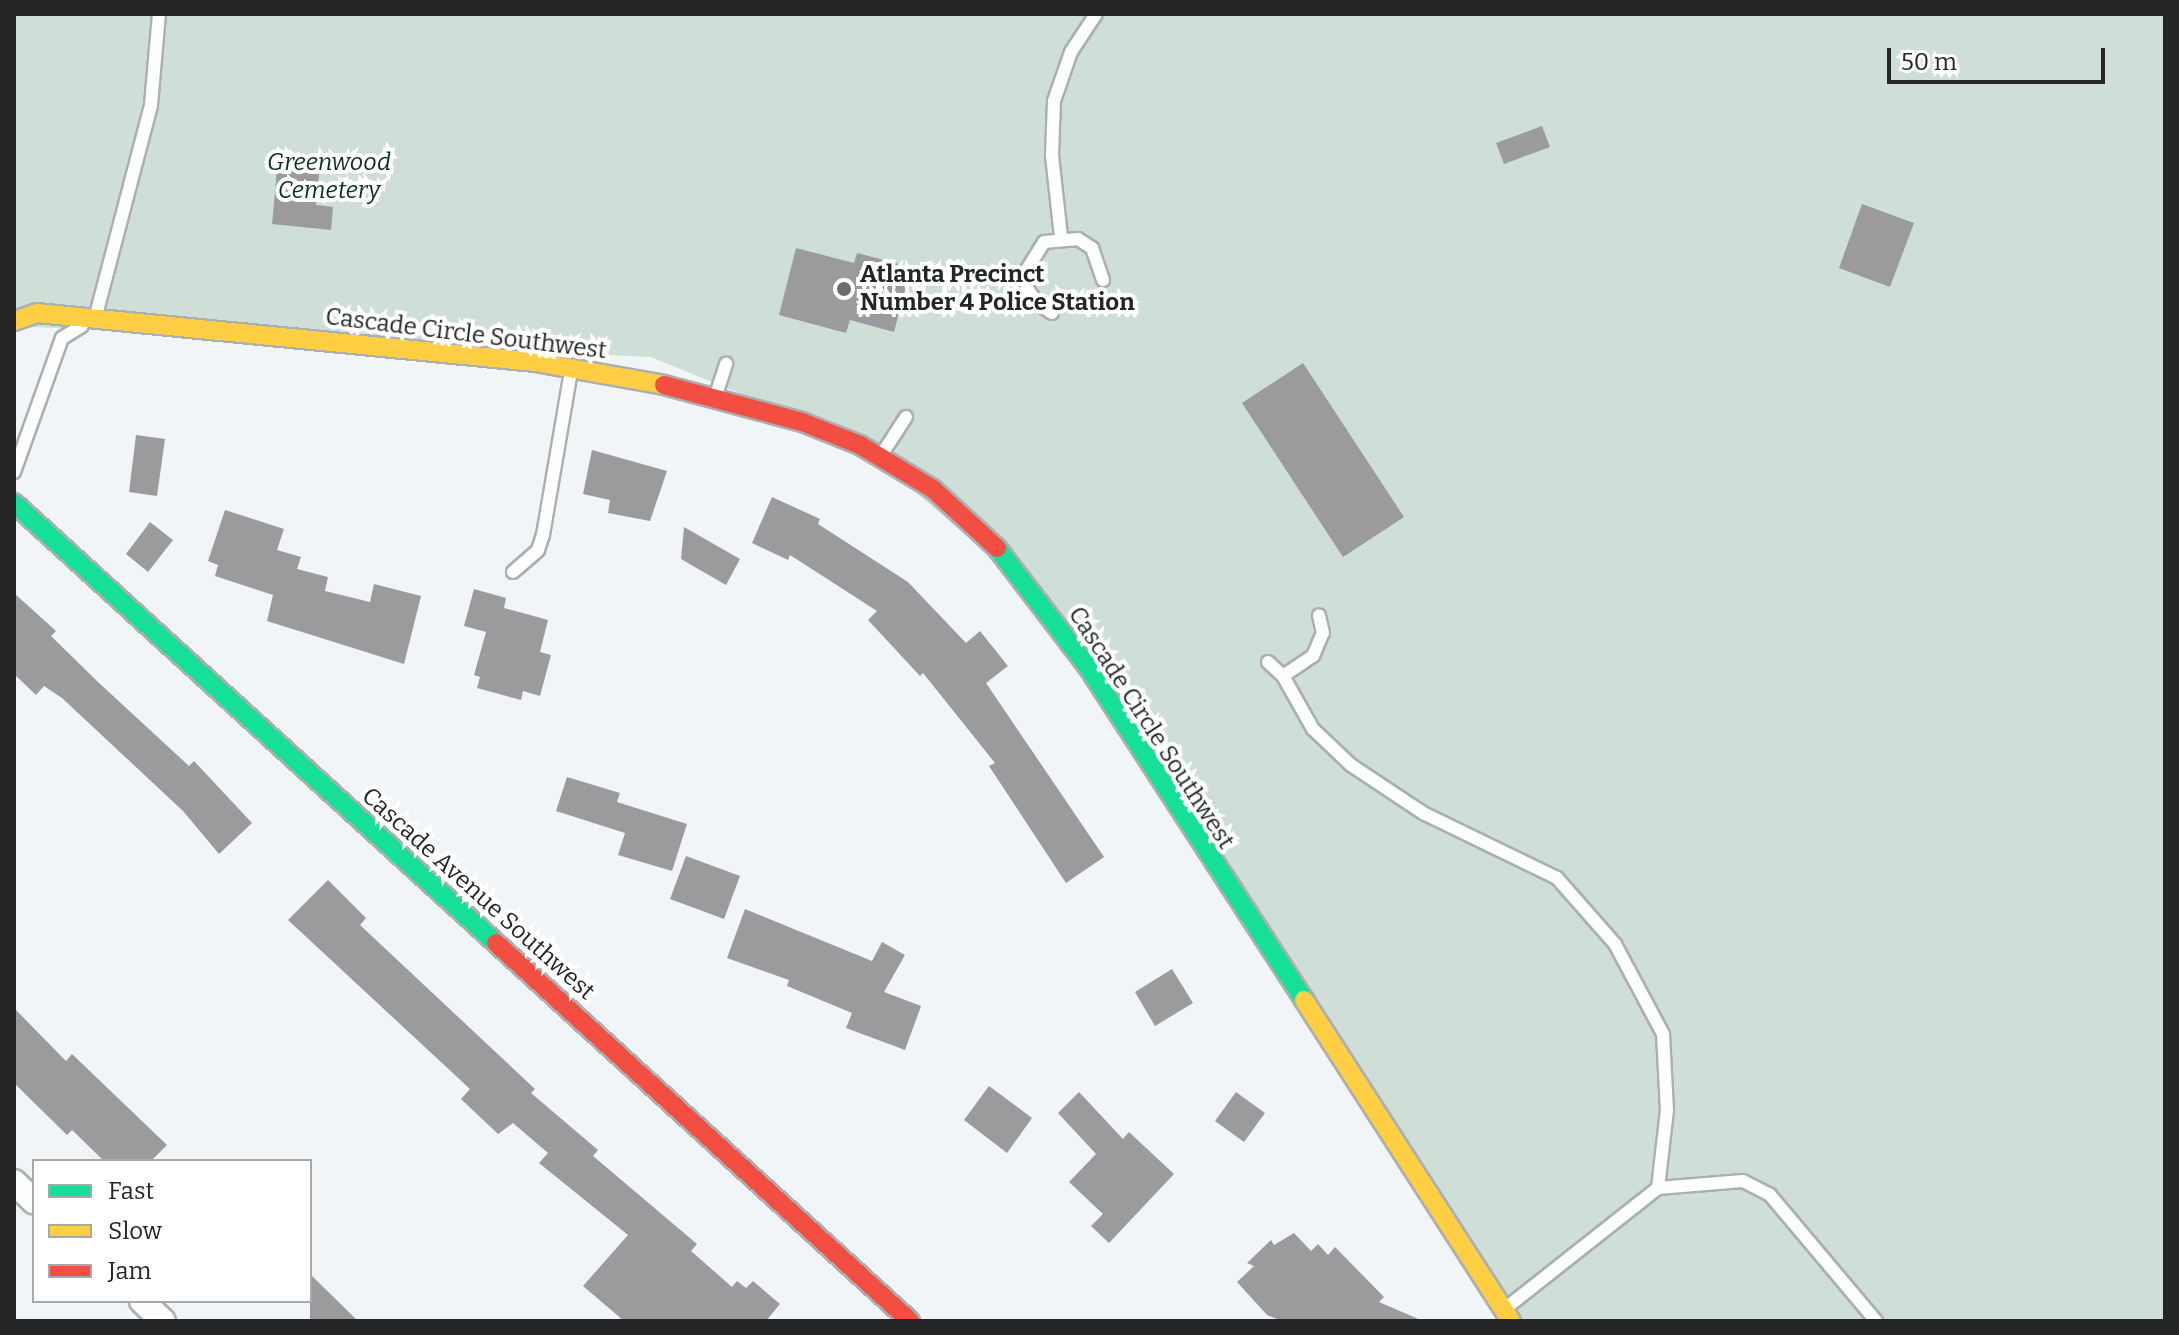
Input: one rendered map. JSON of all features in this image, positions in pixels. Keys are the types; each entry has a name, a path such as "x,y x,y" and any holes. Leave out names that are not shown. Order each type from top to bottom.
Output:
{"street":[{"name":"Cascade Circle Southwest","path":"14,321 37,313 571,368 715,398 802,422 880,457 933,489 991,540 1088,667 1507,1316"},
{"name":"Cascade Avenue Southwest","path":"14,503 910,1321"},
{"path":"14,1182 32,1199"},
{"path":"144,1303 163,1321"}],"lane":[{"path":"14,472 62,338 96,319 151,105 159,14"},
{"path":"1061,237 1052,155 1054,101 1071,52 1096,14"},
{"path":"1052,313 1037,303 1026,271 1038,248 1061,237 1092,248 1103,280"},
{"path":"715,398 726,364"},
{"path":"513,572 538,550 543,535 571,368"},
{"path":"880,457 906,417"},
{"path":"1283,676 1313,656 1323,633 1319,615"},
{"path":"1268,662 1283,676 1313,729 1351,765 1423,813 1557,878 1615,944 1663,1034 1667,1110 1658,1188"},
{"path":"1507,1316 1658,1188 1743,1181 1770,1195 1876,1321"}],"green space":[{"name":"Greenwood Cemetery","path":"14,14 2165,14 2165,1321 1508,1321 1018,579 854,440 651,357 14,326"}],"building":[{"path":"1542,126 1550,147 1504,164 1496,143"},
{"path":"277,170 319,174 316,205 333,207 331,230 272,224"},
{"path":"1862,204 1914,223 1890,287 1839,268"},
{"path":"796,248 854,263 857,253 911,267 894,332 850,320 846,333 779,315"},
{"path":"1303,363 1404,517 1343,557 1242,403"},
{"path":"136,435 165,439 157,496 129,492"},
{"path":"592,450 667,471 650,521 608,513 610,500 583,494"},
{"path":"772,497 820,519 818,524 908,582 966,643 980,631 1008,666 986,683 1104,857 1066,883 989,766 995,763 923,673 920,676 868,620 877,611 790,555 788,560 752,543"},
{"path":"225,510 284,529 277,550 301,557 297,569 328,577 325,591 370,602 374,584 421,596 404,664 267,621 273,595 215,576 218,565 208,561"},
{"path":"150,522 173,540 148,572 126,554"},
{"path":"684,527 740,559 726,585 681,559"},
{"path":"474,589 506,598 504,608 548,620 540,652 551,655 540,696 523,691 521,700 477,688 480,677 474,675 486,632 464,626"},
{"path":"14,593 56,631 51,636 98,682 189,766 194,761 252,823 219,854 183,811 62,698 44,686 36,695 14,674"},
{"path":"567,777 620,793 617,802 687,824 672,871 618,855 625,833 556,811"},
{"path":"686,856 740,876 724,919 670,899"},
{"path":"328,880 366,918 360,925 535,1089 531,1093 598,1150 593,1156 697,1244 691,1251 732,1287 737,1281 746,1288 753,1281 780,1304 766,1321 624,1321 583,1286 628,1235 539,1163 548,1153 513,1123 498,1134 461,1099 470,1089 288,920"},
{"path":"745,909 872,961 882,942 905,955 884,992 921,1006 905,1050 846,1028 852,1013 787,986 789,980 727,958"},
{"path":"1172,969 1193,1003 1155,1026 1135,992"},
{"path":"14,1008 66,1061 72,1054 167,1145 153,1159 102,1159 72,1130 67,1135 14,1083"},
{"path":"989,1086 1032,1118 1007,1153 964,1120"},
{"path":"1079,1092 1123,1139 1129,1132 1174,1174 1109,1243 1091,1226 1103,1214 1069,1182 1096,1154 1058,1113"},
{"path":"1236,1092 1265,1113 1244,1142 1215,1121"},
{"path":"1294,1233 1311,1251 1318,1244 1328,1255 1335,1247 1384,1297 1379,1302 1423,1321 1282,1321 1267,1315 1237,1282 1254,1266 1247,1263 1271,1240 1274,1245"},
{"path":"312,1276 358,1321 310,1321"}],"traffic: fast":[{"path":"14,503 496,943"},
{"path":"997,548 1088,667 1304,1000"}],"traffic: slow":[{"path":"14,321 37,313 535,362 664,385"},
{"path":"1304,1000 1511,1321"}],"traffic: jam":[{"path":"664,385 802,422 860,445 933,489 997,548"},
{"path":"496,943 910,1321"}],"place":[{"name":"Atlanta Precinct Number 4 Police Station","path":"844,289"}]}
